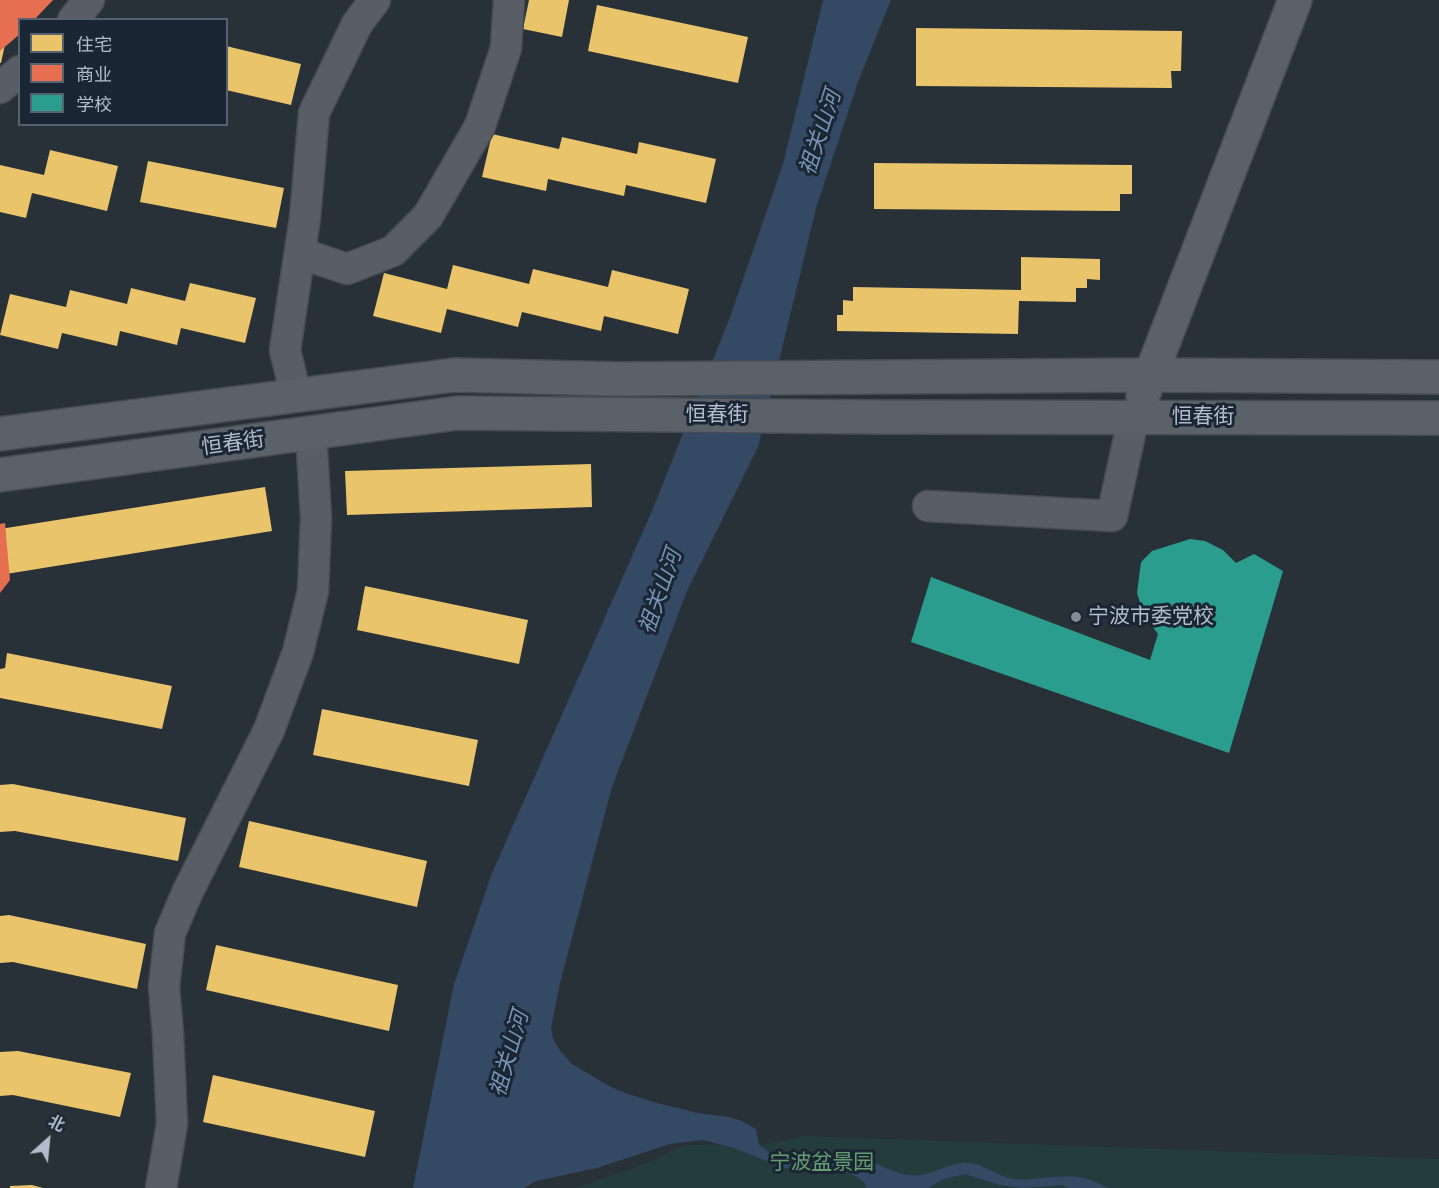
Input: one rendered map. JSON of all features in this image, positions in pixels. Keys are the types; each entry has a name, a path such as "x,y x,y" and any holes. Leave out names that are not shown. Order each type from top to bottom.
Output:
{"main road":[{"path":"1134,416 1295,0"},
{"name":"恒春街","path":"0,434 454,375 618,379 1150,375 1439,377"},
{"name":"恒春街","path":"0,475 457,413 880,417 1439,418"}],"lane":[{"path":"75,18 89,0"},
{"path":"296,396 285,350 305,218 314,113 357,24 375,0"},
{"path":"300,253 347,269 393,251 428,216 480,126 506,48 509,0"},
{"path":"0,88 18,73"},
{"path":"928,506 1112,516 1134,416"},
{"path":"161,1188 172,1124 164,987 170,933 188,891 269,730 298,652 313,591 316,517 310,433"}],"green space":[{"name":"宁波盆景园","path":"803,1136 1439,1159 1439,1188 575,1188 647,1163 684,1145 768,1144"}],"water":[{"name":"祖关山河","path":"823,0 891,0 858,82 817,205 758,447 687,591 612,787 560,983 551,1028 553,1038 558,1048 572,1064 611,1087 657,1103 742,1121 756,1129 759,1145 785,1158 815,1162 852,1157 874,1162 902,1174 916,1175 955,1164 969,1163 1007,1178 1076,1177 1091,1180 1108,1188 1068,1188 1063,1185 1023,1188 1000,1185 965,1174 944,1179 928,1188 867,1188 864,1182 853,1175 834,1169 784,1168 734,1148 703,1140 670,1144 597,1168 536,1181 524,1188 413,1188 454,984 492,873 651,513 729,320 783,164"}],"building: 住宅":[{"path":"529,0 569,0 562,37 523,29"},
{"path":"597,5 748,37 738,83 588,51"},
{"path":"0,24 9,26 1,63 0,63"},
{"path":"916,28 1182,31 1181,71 1171,71 1172,88 916,86"},
{"path":"228,46 301,64 291,105 228,90"},
{"path":"492,134 559,149 562,137 637,154 639,142 716,159 706,203 626,185 624,196 548,179 546,191 482,177"},
{"path":"50,150 118,166 107,211 32,193 26,218 0,212 0,165 44,175"},
{"path":"148,161 284,188 276,228 140,202"},
{"path":"874,163 1132,165 1132,194 1120,194 1120,211 874,209"},
{"path":"1021,257 1100,259 1100,280 1087,279 1087,288 1076,288 1076,302 1019,301 1018,334 837,331 837,315 843,315 843,300 853,301 853,287 1021,290"},
{"path":"453,265 529,284 533,269 608,287 612,270 689,289 678,334 604,316 601,331 522,312 518,327 447,309 441,333 373,316 384,273 447,289"},
{"path":"190,283 256,298 245,343 181,328 177,345 120,331 117,346 62,333 58,349 0,335 10,294 66,307 70,290 127,304 131,288 185,301"},
{"path":"591,464 592,507 347,515 345,471"},
{"path":"265,487 272,531 0,575 0,529"},
{"path":"365,586 528,620 519,664 357,630"},
{"path":"7,653 172,686 162,729 0,698 0,669 5,668"},
{"path":"322,709 478,740 469,786 313,755"},
{"path":"13,784 186,818 178,861 15,831 0,832 0,785"},
{"path":"249,821 427,861 417,907 239,867"},
{"path":"9,915 146,944 137,989 13,962 0,963 0,916"},
{"path":"216,945 398,985 389,1031 206,990"},
{"path":"18,1051 131,1073 120,1117 13,1095 0,1096 0,1052"},
{"path":"213,1075 375,1111 365,1157 203,1122"},
{"path":"32,1185 43,1188 10,1188 10,1186"}],"building: 商业":[{"path":"0,0 53,0 36,18 18,18 18,36 0,51"},
{"path":"5,523 10,580 0,593 0,524"}],"building: 学校":[{"path":"1190,539 1205,541 1223,550 1236,563 1254,554 1283,571 1229,753 911,642 931,577 1150,660 1158,634 1144,615 1137,593 1141,562 1152,551"}],"place":[{"name":"宁波市委党校","path":"1076,617"}]}
